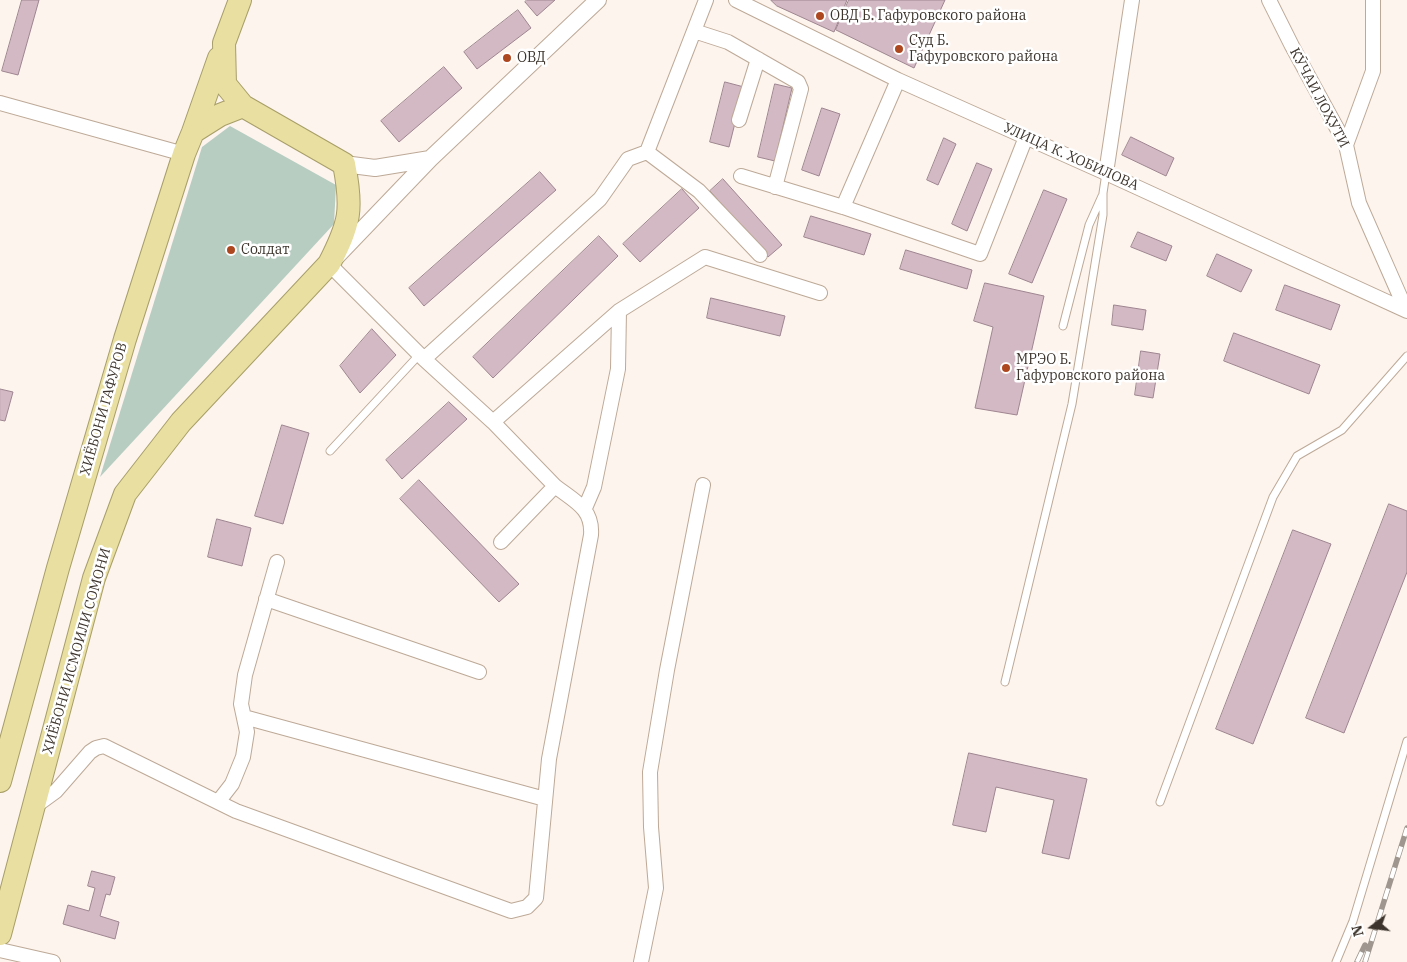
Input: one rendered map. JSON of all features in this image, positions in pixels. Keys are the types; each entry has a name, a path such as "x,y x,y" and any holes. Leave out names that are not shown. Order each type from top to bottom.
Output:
{"highway":[{"name":"ХИЁБОНИ ГАФУРОВ","path":"0,781 60,558 125,339 184,154 194,132 240,0"},
{"path":"224,43 225,84 243,106 344,164"},
{"path":"194,132 220,115 243,106"},
{"name":"ХИЁБОНИ ИСМОИЛИ СОМОНИ","path":"0,934 94,578 125,494 181,422 329,264 343,236 347,222 349,194 344,164"}],"street":[{"path":"34,807 56,791 90,752 104,746 236,811 512,911 528,907 536,898 549,759 592,535 592,524 585,508 555,486 493,422 421,357 329,264 430,159 598,0"},
{"path":"421,357 600,199 628,159 647,152 706,0"},
{"name":"УЛИЦА К. ХОБИЛОВА","path":"736,0 898,80 1406,310"},
{"path":"1106,173 1132,0"},
{"name":"КӮЧАИ ЛОҲУТИ","path":"1269,0 1346,145 1359,203 1406,310"},
{"path":"1346,145 1374,71 1373,0"},
{"path":"694,31 728,42 798,82 800,89 775,187"},
{"path":"738,120 758,59"},
{"path":"843,206 898,80"},
{"path":"0,103 184,154"},
{"path":"741,176 843,206 980,254 1026,138"},
{"path":"647,152 699,191 760,255"},
{"path":"344,164 375,168 430,159"},
{"path":"493,422 619,311 705,257 820,293"},
{"path":"585,508 594,487 618,369 619,311"},
{"path":"641,962 656,888 651,827 650,772 667,670 703,485"},
{"path":"501,542 555,486"},
{"path":"218,802 232,784 243,756 247,732 241,704 245,675 277,562"},
{"path":"266,599 479,672"},
{"path":"244,717 545,799"},
{"path":"0,950 53,962"}],"lane":[{"path":"1006,682 1072,404 1102,215 1106,173"},
{"path":"1063,326 1089,224 1103,193"},
{"path":"1160,802 1273,497 1297,456 1342,430 1407,356"},
{"path":"330,451 421,357"},
{"path":"1336,962 1353,921 1407,741"}],"green space":[{"path":"230,126 336,185 334,224 100,477 202,147"}],"building":[{"path":"22,0 39,0 18,75 2,71"},
{"path":"527,0 555,0 537,16 525,2"},
{"name":"ОВД Б. Гафуровского района","path":"771,0 847,0 834,32 777,6"},
{"name":"Суд Б. Гафуровского района","path":"849,0 945,0 914,68 836,30"},
{"path":"518,10 531,28 477,69 464,52"},
{"path":"444,67 462,88 399,142 381,121"},
{"path":"725,82 744,87 729,147 710,142"},
{"path":"775,84 792,88 775,161 758,157"},
{"path":"822,108 840,114 819,176 802,170"},
{"path":"1131,137 1174,158 1166,176 1122,155"},
{"path":"944,138 956,144 938,185 927,180"},
{"path":"977,163 992,169 967,231 952,224"},
{"path":"540,172 556,190 424,306 409,288"},
{"path":"723,179 782,245 768,257 710,191"},
{"path":"682,189 699,208 640,262 623,244"},
{"path":"1044,190 1067,199 1032,283 1009,274"},
{"path":"811,216 871,234 864,255 804,237"},
{"path":"1138,232 1172,246 1166,261 1131,247"},
{"path":"599,236 618,256 493,378 473,357"},
{"path":"906,250 972,270 967,289 900,269"},
{"path":"1217,254 1252,270 1241,292 1207,276"},
{"name":"МРЭО Б. Гафуровского района","path":"985,283 1044,296 1017,415 975,408 993,327 974,321"},
{"path":"1285,285 1340,305 1331,330 1276,310"},
{"path":"711,298 785,316 780,336 707,318"},
{"path":"1114,305 1146,310 1143,330 1112,325"},
{"path":"372,329 396,355 360,393 340,366"},
{"path":"1234,333 1320,365 1309,394 1224,361"},
{"path":"1141,351 1160,354 1153,398 1135,395"},
{"path":"0,389 13,392 5,421 0,420"},
{"path":"449,402 467,419 402,479 386,460"},
{"path":"282,425 309,433 283,524 255,516"},
{"path":"419,480 519,584 499,602 400,499"},
{"path":"1389,504 1407,511 1407,572 1344,733 1306,718"},
{"path":"217,519 251,528 242,566 208,557"},
{"path":"1293,530 1331,544 1253,744 1216,729"},
{"path":"969,753 1087,779 1069,859 1042,853 1054,800 996,787 986,832 953,825"},
{"path":"92,871 115,877 110,895 106,894 100,916 119,922 115,939 63,924 68,905 89,911 95,888 88,886"}],"railway":[{"path":"1365,962 1407,828"},
{"path":"1357,962 1365,945"}],"place":[{"name":"ОВД Б. Гафуровского района","path":"820,16"},
{"name":"Суд Б. Гафуровского района","path":"899,49"},
{"name":"ОВД","path":"507,58"},
{"name":"Солдат","path":"231,250"},
{"name":"МРЭО Б. Гафуровского района","path":"1006,368"}]}
